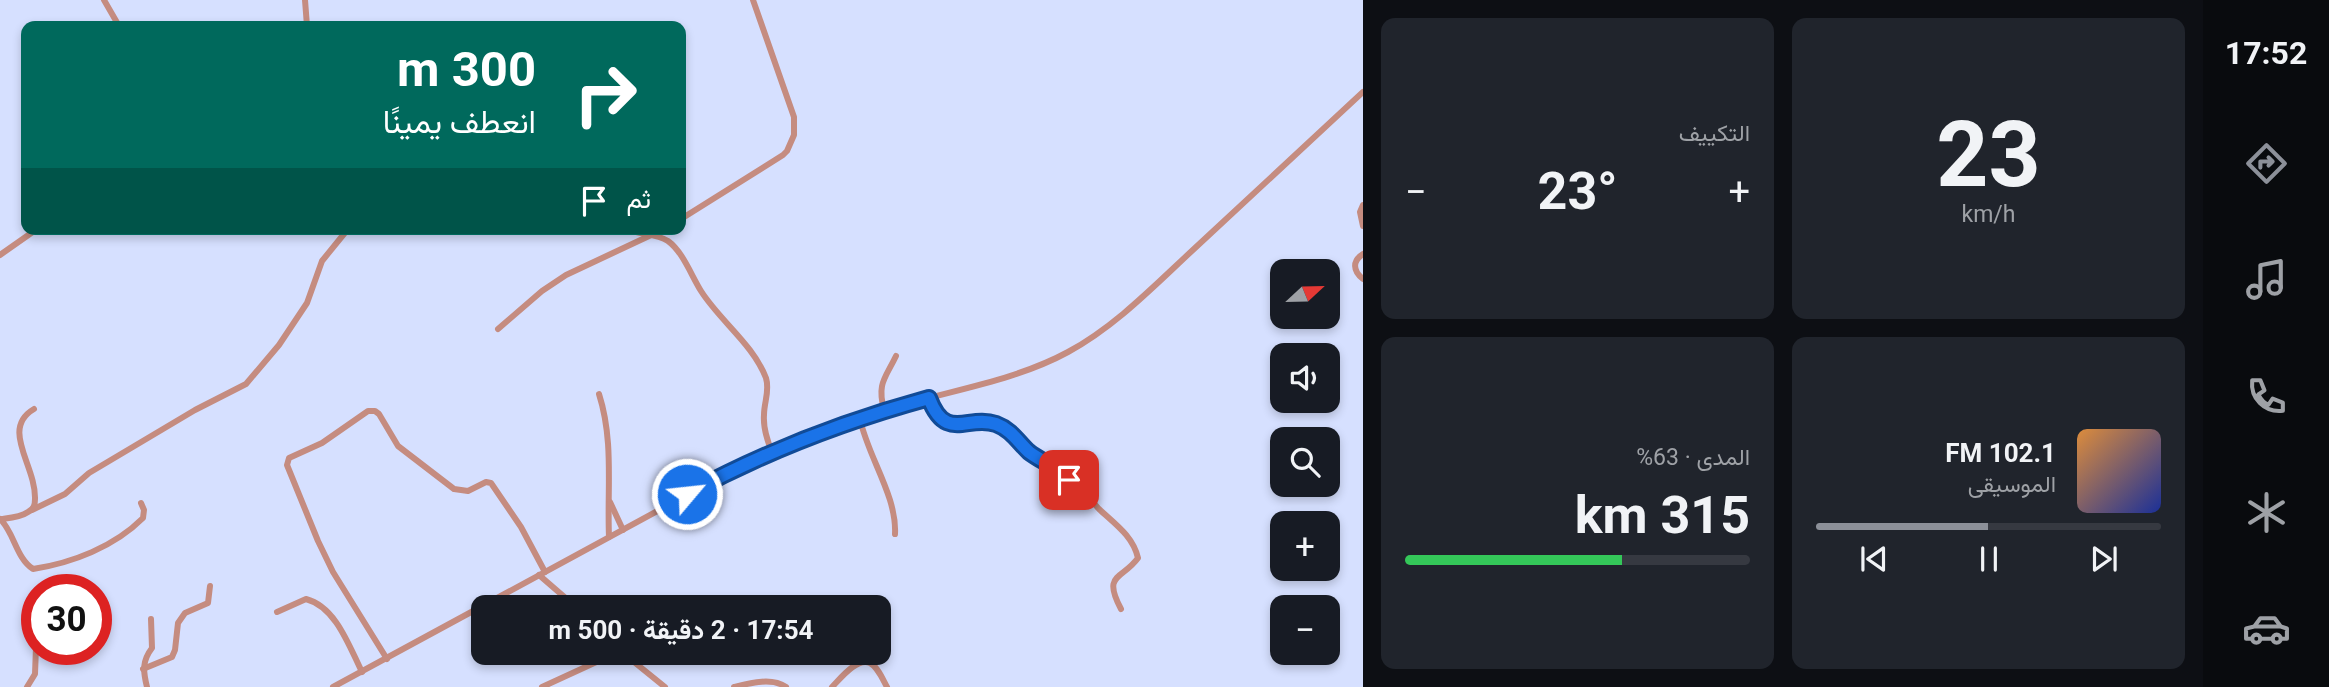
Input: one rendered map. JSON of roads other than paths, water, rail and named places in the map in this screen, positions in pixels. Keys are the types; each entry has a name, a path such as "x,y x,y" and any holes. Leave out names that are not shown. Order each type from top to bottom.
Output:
{"street":[{"path":"104,0 116,21"},
{"path":"306,0 307,21"},
{"path":"686,216 783,155 794,135 791,108 753,0"},
{"path":"332,687 709,483 772,452 884,410 1039,365 1095,337 1363,92"},
{"path":"1363,205 1360,212 1363,226"},
{"path":"0,255 28,235"},
{"path":"141,503 143,518 115,541 48,567 33,569 26,565 1,519 32,510 65,494 89,473 195,410 246,384 279,345 307,303 322,261 343,235"},
{"path":"642,235 653,236 674,247 702,293 737,333 765,376 767,394 764,425 772,452"},
{"path":"498,329 542,291 566,275 653,236"},
{"path":"1363,254 1354,262 1363,279"},
{"path":"884,410 880,397 881,384 897,356"},
{"path":"599,394 608,435 611,489 609,537"},
{"path":"929,398 936,414 946,421 963,425 994,423 1013,433 1029,452 1060,471 1086,493 1129,537 1136,548 1138,558 1118,574 1115,580 1116,599 1121,609"},
{"path":"32,510 35,490 30,471 14,436 17,420 21,415 34,410"},
{"path":"387,659 333,572 287,465 289,458 322,443 368,411 379,414 398,446 454,489 468,491 486,482 491,483 521,527 542,573 564,595"},
{"path":"860,419 893,512 895,534"},
{"path":"609,500 623,530"},
{"path":"143,669 172,657 176,650 178,623 185,613 208,603 210,586"},
{"path":"277,612 306,599 327,609 362,672"},
{"path":"148,687 143,669 145,656 152,648 151,619"},
{"path":"832,687 849,670 864,662 874,666 887,687"},
{"path":"27,687 35,674 35,665"},
{"path":"542,687 591,665"},
{"path":"637,665 664,687"},
{"path":"734,687 768,682 786,687"}]}
